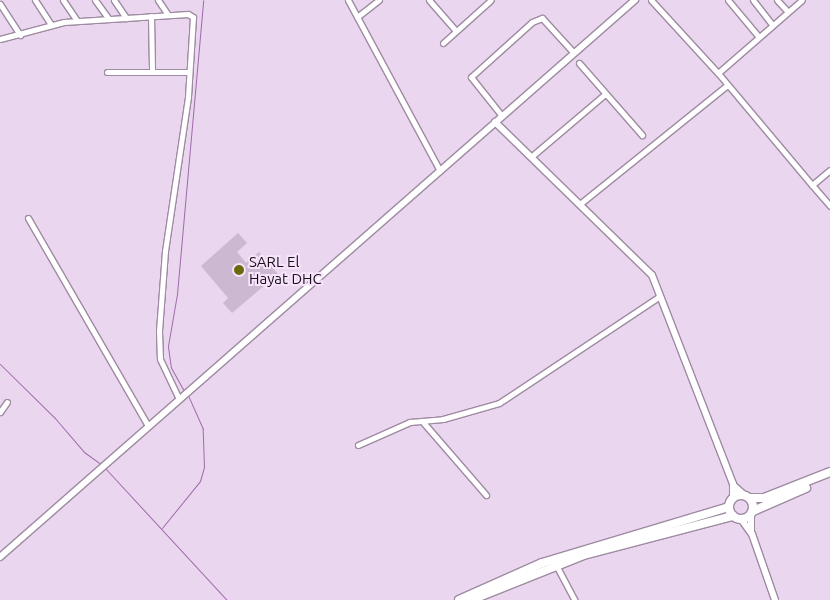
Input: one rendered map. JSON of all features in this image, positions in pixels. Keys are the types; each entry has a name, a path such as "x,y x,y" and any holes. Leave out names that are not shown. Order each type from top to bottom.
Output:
{"highway":[{"path":"733,516 729,507 733,498 764,498 830,472"},
{"path":"471,600 556,564 733,516 740,519 830,478"},
{"path":"747,497 752,513"},
{"path":"459,600 550,560 729,507"}],"main road":[{"path":"0,557 574,54 633,0"},
{"path":"495,122 644,264 660,296 733,484 733,498"},
{"path":"733,484 747,497"},
{"path":"752,513 752,534 775,600"},
{"path":"740,519 752,534"}],"street":[{"path":"35,0 51,25"},
{"path":"63,0 77,21"},
{"path":"95,0 108,18"},
{"path":"114,0 126,18"},
{"path":"158,0 168,15"},
{"path":"348,0 440,171"},
{"path":"357,17 379,0"},
{"path":"429,0 456,31"},
{"path":"651,0 718,74 830,206"},
{"path":"728,0 759,37"},
{"path":"753,0 772,24"},
{"path":"777,0 788,12"},
{"path":"718,74 772,24 802,0"},
{"path":"443,42 488,1"},
{"path":"0,4 20,35"},
{"path":"0,39 51,25 77,21 190,14 194,18 189,72 165,251 159,350 184,396"},
{"path":"151,16 152,69"},
{"path":"502,116 471,77 532,22 542,18 574,54"},
{"path":"579,63 642,135"},
{"path":"107,72 152,69 189,72"},
{"path":"581,203 727,85"},
{"path":"532,156 605,94"},
{"path":"812,185 830,170"},
{"path":"28,218 148,426"},
{"path":"358,445 410,422 474,412 499,403 660,296"},
{"path":"0,412 7,402"},
{"path":"422,421 486,495"},
{"path":"556,564 575,600"}],"building":[{"name":"SARL El Hayat DHC","path":"238,233 247,243 237,252 246,263 259,252 278,274 232,313 223,303 228,298 201,266"}],"waterway":[{"path":"184,391 171,368 168,346 177,294 203,0"},
{"path":"0,364 54,417 84,452 102,465"},
{"path":"162,528 200,481 204,467 203,429 188,396"},
{"path":"105,468 227,600"}],"place":[{"name":"SARL El Hayat DHC","path":"239,270"}]}
